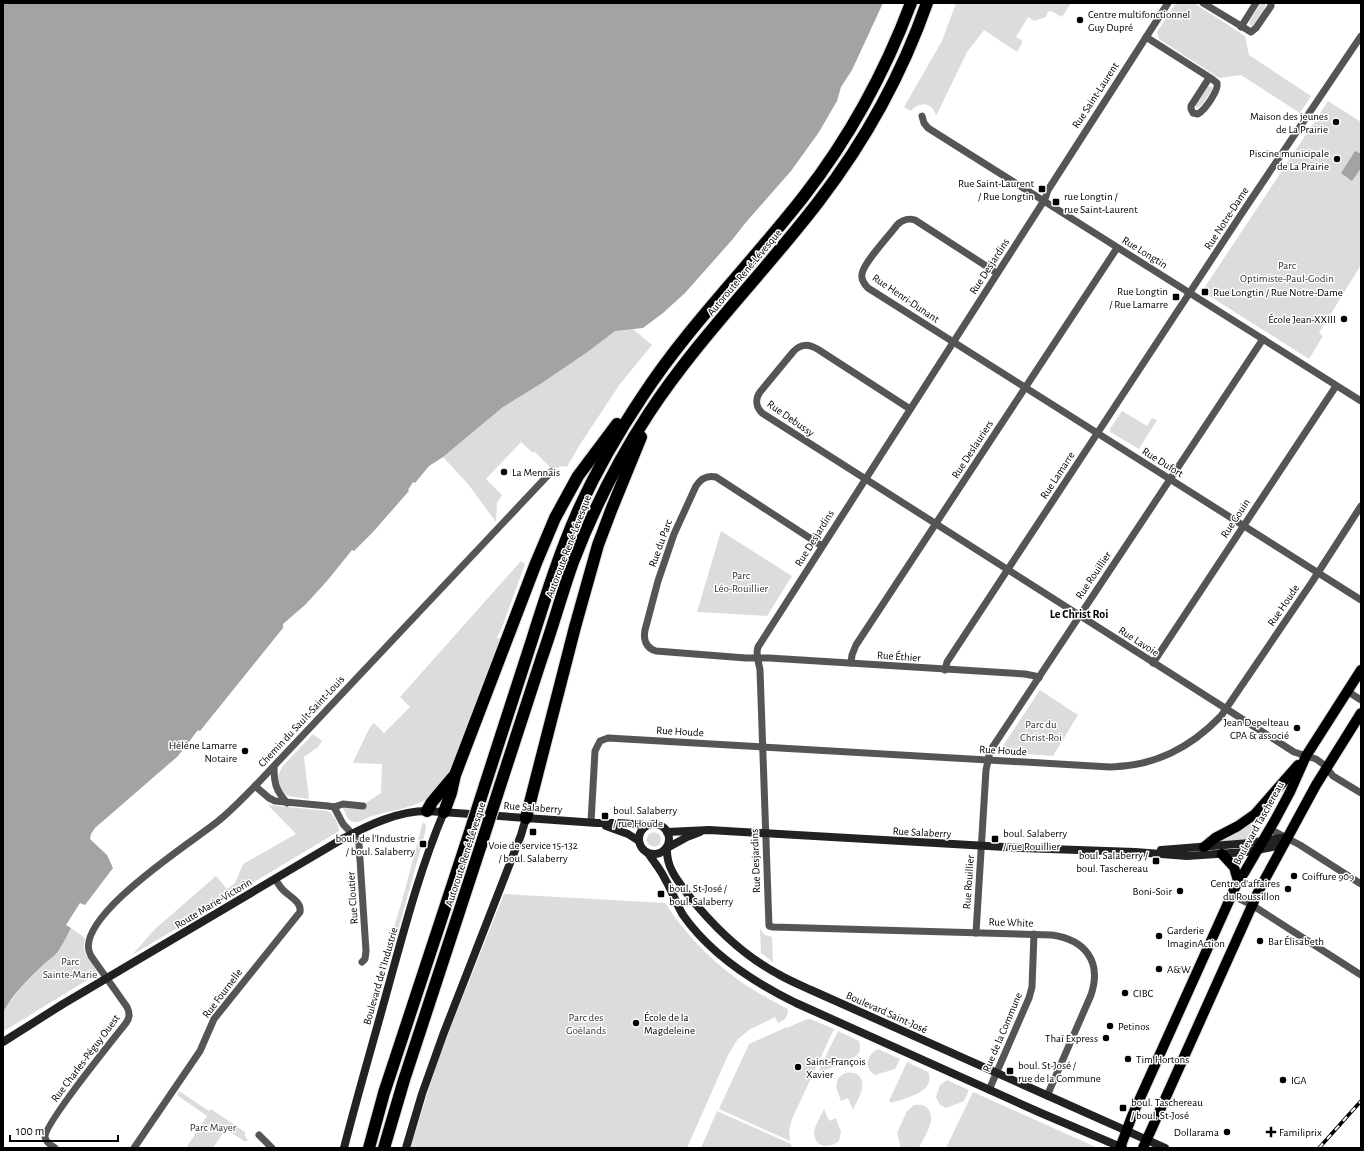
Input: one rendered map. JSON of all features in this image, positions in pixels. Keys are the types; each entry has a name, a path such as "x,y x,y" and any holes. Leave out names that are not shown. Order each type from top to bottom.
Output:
{"highway":[{"name":"Autoroute René-Lévesque","path":"369,1148 384,1093 545,599 573,523 599,468 615,439 668,360 787,218 825,167 848,132 876,83 896,42 910,3"},
{"name":"Autoroute René-Lévesque","path":"384,1148 566,582 586,531 602,496 619,462 655,404 699,345 805,219 843,168 888,93 910,46 927,3"},
{"path":"444,812 451,793 455,775 536,563 560,509 573,485 594,453 668,360"},
{"path":"526,818 575,627 598,545 655,404"},
{"path":"427,811 432,802 455,775"}],"main road":[{"name":"Boulevard Taschereau","path":"1121,1148 1126,1131 1238,881 1270,829 1290,792 1306,756 1361,670"},
{"path":"1144,1144 1252,905 1285,841 1326,768 1361,713"},
{"path":"1204,847 1215,838 1238,826 1255,814 1306,756"},
{"path":"1222,854 1234,867 1238,881"}],"street":[{"name":"Rue Saint-Laurent","path":"1044,201 1052,184 1168,3"},
{"path":"1204,3 1249,32 1253,32 1271,6 1271,3"},
{"path":"1241,27 1256,3"},
{"name":"Rue Notre-Dame","path":"1190,294 1244,210 1361,36"},
{"path":"1146,37 1217,83 1218,88 1203,111 1198,114 1193,113 1191,106 1209,78"},
{"name":"Rue Longtin","path":"922,116 924,123 928,128 1361,402"},
{"name":"Rue Desjardins","path":"775,927 771,927 768,924 760,670 756,653 758,647 1044,201"},
{"name":"Rue Henri-Dunant","path":"953,342 868,288 863,282 863,269 900,222 911,219 915,220 998,273"},
{"name":"Rue Deslauriers","path":"850,663 856,645 1117,248"},
{"name":"Rue Lamarre","path":"945,670 947,662 1190,294"},
{"name":"Rue Rouillier","path":"976,932 988,760 992,748 1262,340"},
{"name":"Rue Dufort","path":"953,342 1361,600"},
{"name":"Rue Debussy","path":"865,479 762,413 757,405 759,394 796,349 799,346 806,345 819,350 910,410"},
{"name":"Rue Gouin","path":"1153,663 1336,386"},
{"name":"Chemin du Sault-Saint-Louis","path":"107,979 89,952 88,946 90,937 103,916 121,896 135,884 218,821 256,786 551,472"},
{"name":"Rue du Parc","path":"757,658 656,651 649,648 645,643 644,630 658,582 677,526 696,486 702,479 712,476 716,477 822,546"},
{"name":"Rue Lavoie","path":"865,479 1294,752 1316,759 1323,764 1333,776 1361,794"},
{"name":"Rue Houde","path":"594,823 595,751 598,744 604,739 612,738 1110,767 1144,763 1174,753 1191,743 1209,729 1226,709 1361,506"},
{"name":"Rue Éthier","path":"757,658 1030,675 1039,678"},
{"path":"1347,691 1361,700"},
{"path":"274,767 276,786 279,794 287,803"},
{"path":"256,786 272,800 287,803 334,807 343,804 363,806"},
{"path":"334,807 343,824 352,834"},
{"name":"Route Marie-Victorin","path":"3,1042 352,834 389,818 417,812 444,812"},
{"name":"Rue Salaberry","path":"444,812 594,823 648,825"},
{"name":"Boulevard de l'Industrie","path":"344,1148 394,963 437,829 444,812"},
{"path":"406,1148 422,1094 443,1035 522,832 526,818"},
{"name":"Rue Salaberry","path":"594,823 624,832 639,842"},
{"path":"648,854 662,853 666,848 669,840 668,832 665,828 652,824 648,825 641,831 639,842 642,850 648,854 663,874 676,902 691,926 733,966 753,980 796,1003 1121,1148"},
{"path":"1270,829 1285,841 1297,843 1361,884"},
{"name":"Rue Salaberry","path":"666,848 686,837 709,830"},
{"name":"Rue Salaberry","path":"668,832 709,830 981,846 1135,852 1187,856 1222,854 1285,841"},
{"name":"Rue Cloutier","path":"352,834 359,844 366,951 365,959 362,962"},
{"name":"Rue Salaberry","path":"1135,852 1204,847 1260,846"},
{"name":"Boulevard Saint-José","path":"666,848 667,860 672,872 704,915 734,944 758,962 792,982 1126,1131 1144,1144 1165,1148"},
{"name":"Rue Fournelle","path":"134,1148 200,1051 214,1019 300,912 301,909 299,905 283,890 276,879"},
{"path":"1232,895 1252,905 1361,975"},
{"name":"Rue White","path":"775,927 1034,934 1063,937 1079,944 1090,957 1095,975 1091,995 1047,1096"},
{"name":"Rue de la Commune","path":"990,1090 1031,993 1034,934"},
{"name":"Rue Charles-Péguy Ouest","path":"56,1148 46,1141 45,1137 47,1129 65,1102 129,1019 127,1007 107,979"},
{"path":"259,1134 272,1148"}],"green space":[{"path":"956,3 1071,3 1062,17 1051,11 1048,12 1046,17 1034,21 1028,17 1016,37 1022,40 1017,52 984,30 967,52 936,116 932,108 925,104 914,108 911,111 904,107 942,41"},
{"path":"1176,3 1194,3 1245,36 1249,55 1311,96 1300,113 1241,75 1219,78 1159,39 1157,32"},
{"path":"1261,3 1266,3 1264,9 1253,26 1251,26 1249,22"},
{"path":"1208,86 1212,87 1212,90 1202,105 1196,108 1196,105"},
{"name":"Parc Optimiste-Paul-Godin","path":"1328,101 1361,122 1361,265 1319,333 1323,336 1309,359 1203,292 1203,290"},
{"path":"633,329 652,345 620,384 567,467 563,466 552,469 534,451 533,453 521,442 486,479 502,495 497,503 496,522 468,484 443,457 503,407 542,383 589,351 615,331"},
{"path":"1122,411 1147,426 1152,418 1157,420 1139,449 1110,432 1110,429"},
{"name":"Parc Léo-Rouillier","path":"721,531 792,576 767,616 697,612"},
{"path":"521,561 525,564 501,630 497,637 498,639 503,635 451,772 426,800 406,808 369,817 362,821 354,822 350,820 343,808 365,809 366,803 381,793 382,764 353,763 370,727 374,723 384,733 410,707 400,697"},
{"name":"Parc du Christ-Roi","path":"1040,690 1078,715 1053,756 1001,752 1000,750"},
{"path":"313,734 322,741 318,747 304,757 309,799 288,796 280,788 277,779 282,767"},
{"path":"268,805 328,811 336,820 339,831 132,955 155,929 216,876 227,889 235,883 243,864 296,834"},
{"path":"1261,816 1262,817 1250,839 1219,842 1241,830"},
{"path":"423,822 426,825 425,833 388,967 384,966 387,950"},
{"path":"654,832 659,834 661,838 660,844 655,847 649,845 646,840 649,834"},
{"name":"Parc des Goélands","path":"504,894 665,903 691,937 719,965 751,988 788,1009 787,1016 783,1021 778,1023 775,1017 749,1030 738,1039 728,1055 687,1148 410,1148 440,1054"},
{"name":"Parc Sainte-Marie","path":"71,928 85,938 84,950 93,964 97,974 4,1031 3,1013 7,1006 19,990 47,961 54,956"},
{"path":"760,929 765,935 772,937 773,962 761,953"},
{"path":"808,1019 834,1029 792,1119 789,1130 790,1141 719,1109 749,1044"},
{"path":"838,1031 859,1041 859,1052 852,1059 842,1064 822,1071 819,1070"},
{"path":"878,1049 900,1059 895,1069 875,1075 871,1072 868,1061 871,1054"},
{"path":"907,1062 928,1072 930,1079 928,1085 918,1093 892,1103 889,1101"},
{"path":"845,1073 855,1073 862,1081 861,1094 853,1110 848,1098 841,1101 836,1087 838,1078"},
{"path":"947,1080 969,1090 964,1101 946,1108 940,1105 936,1097 940,1085"},
{"name":"Parc Mayer","path":"179,1091 209,1111 211,1109 245,1132 245,1136 248,1141 244,1141 226,1129 213,1148 186,1148 207,1116 177,1095"},
{"path":"973,1092 1098,1148 946,1148"},
{"path":"914,1105 923,1105 926,1107 930,1111 931,1121 927,1133 919,1148 901,1148 897,1133 907,1111"},
{"path":"824,1109 829,1121 836,1118 841,1132 839,1141 835,1144 827,1146 823,1146 816,1141 814,1132"},
{"path":"717,1111 791,1144 792,1148 701,1148"}],"shaded area":[{"path":"3,3 883,3 852,70 841,87 837,101 819,132 791,171 685,293 663,313 643,328 615,331 589,351 542,383 503,407 443,457 429,466 415,483 413,482 408,490 409,491 373,532 354,551 352,550 306,604 283,624 283,628 178,756 95,828 90,839 107,855 113,868 85,905 80,903 66,925 71,928 54,956 22,986 11,999 3,1013"},
{"path":"1355,151 1361,154 1361,168 1352,181 1341,173"}],"railway":[{"path":"1319,1148 1361,1101"}],"place":[{"name":"Centre multifonctionnel Guy Dupré","path":"1080,20"},
{"name":"Maison des jeunes de La Prairie","path":"1336,122"},
{"name":"Piscine municipale de La Prairie","path":"1337,159"},
{"name":"Rue Saint-Laurent / Rue Longtin","path":"1042,189"},
{"name":"rue Longtin / rue Saint-Laurent","path":"1056,202"},
{"name":"Rue Longtin / Rue Notre-Dame","path":"1205,292"},
{"name":"Rue Longtin / Rue Lamarre","path":"1176,297"},
{"name":"École Jean-XXIII","path":"1344,319"},
{"name":"La Mennais","path":"504,472"},
{"name":"Jean Depelteau CPA & associé","path":"1297,728"},
{"name":"Hélène Lamarre Notaire","path":"245,751"},
{"name":"boul. Salaberry / rue Houde","path":"605,816"},
{"name":"Voie de service 15-132 / boul. Salaberry","path":"533,832"},
{"name":"boul. Salaberry / rue Rouillier","path":"995,839"},
{"name":"boul. de l'Industrie / boul. Salaberry","path":"423,844"},
{"name":"boul. Salaberry / boul. Taschereau","path":"1156,861"},
{"name":"Coiffure 909","path":"1294,876"},
{"name":"Centre d'affaires du Roussillon","path":"1288,889"},
{"name":"Boni-Soir","path":"1180,891"},
{"name":"boul. St-José / boul. Salaberry","path":"661,894"},
{"name":"Garderie ImaginAction","path":"1159,936"},
{"name":"Bar Élisabeth","path":"1260,941"},
{"name":"A&W","path":"1159,969"},
{"name":"CIBC","path":"1125,993"},
{"name":"École de la Magdeleine","path":"636,1023"},
{"name":"Petinos","path":"1110,1026"},
{"name":"Thaï Express","path":"1106,1038"},
{"name":"Tim Hortons","path":"1128,1059"},
{"name":"Saint-François Xavier","path":"798,1067"},
{"name":"boul. St-José / rue de la Commune","path":"1010,1071"},
{"name":"IGA","path":"1283,1080"},
{"name":"boul. Taschereau / boul. St-José","path":"1123,1108"},
{"name":"Dollarama","path":"1227,1132"},
{"name":"Familiprix","path":"1271,1132"}],"district":[{"name":"Le Christ Roi","path":"1079,614"}]}
